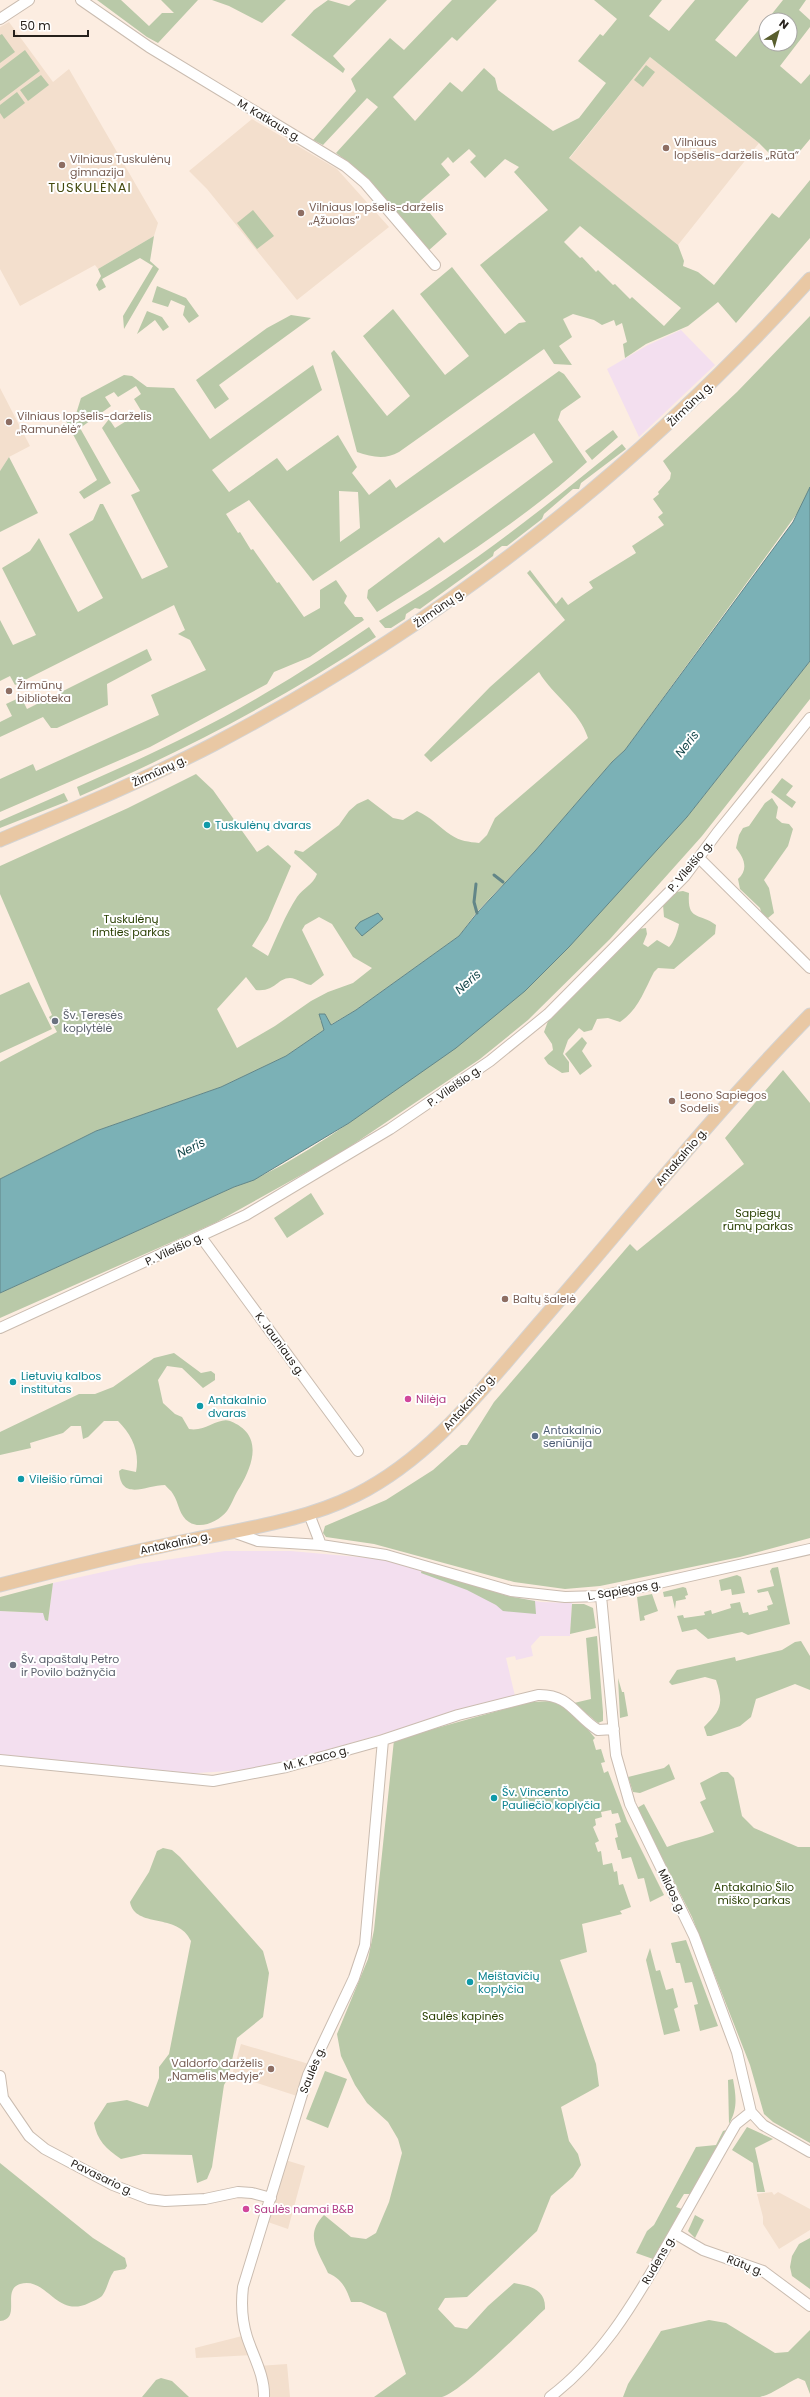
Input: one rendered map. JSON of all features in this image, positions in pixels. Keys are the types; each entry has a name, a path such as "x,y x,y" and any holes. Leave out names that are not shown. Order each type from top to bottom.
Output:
{"main road":[{"name":"Žirmūnų g.","path":"0,840 69,811 216,743 334,676 436,610 545,530 641,450 744,351 810,279"},
{"name":"Antakalnio g.","path":"1,1583 83,1563 309,1514 355,1496 388,1478 414,1458 440,1434 711,1123 810,1015"}],"street":[{"path":"0,19 29,0"},
{"name":"M. Katkaus g.","path":"81,0 150,47 345,166 365,183 435,265"},
{"name":"P. Vileišio g.","path":"0,1328 201,1237 259,1208 390,1129 490,1060 548,1014 685,876 717,832 810,718"},
{"path":"699,858 810,968"},
{"name":"K. Jauniaus g.","path":"201,1237 358,1450"},
{"path":"309,1514 321,1545"},
{"name":"L. Sapiegos g.","path":"231,1531 258,1540 362,1550 403,1558 497,1587 527,1594 565,1597 601,1596 810,1549"},
{"name":"Mildos g.","path":"601,1596 616,1755 630,1804 694,1936 737,2052 751,2112"},
{"name":"M. K. Paco g.","path":"0,1760 213,1781 286,1767 383,1740 458,1715 538,1695 549,1695 565,1701 598,1730 614,1729"},
{"name":"Saulės g.","path":"264,2397 258,2366 246,2336 241,2305 243,2287 308,2075 351,1984 365,1944 383,1740"},
{"name":"Pavasario g.","path":"0,2076 1,2098 29,2136 45,2149 113,2185 145,2197 165,2201 205,2199 238,2192 252,2193 271,2198"},
{"path":"751,2112 763,2125 810,2152"},
{"name":"Rudens g.","path":"550,2397 586,2366 601,2348 633,2303 736,2124 751,2112"},
{"name":"Rūtų g.","path":"674,2233 703,2250 763,2271 810,2306"}],"shaded area":[{"name":"Vilniaus Tuskulėnų gimnazija","path":"9,22 53,82 69,69 158,223 154,236 98,269 95,265 20,306 0,269 0,27"},
{"name":"Vilniaus lopšelis-darželis „Rūta“","path":"650,57 759,143 678,245 569,159"},
{"name":"Vilniaus lopšelis-darželis „Ąžuolas“","path":"252,119 337,169 389,227 297,300 207,189 189,171"},
{"path":"681,330 715,365 639,437 607,369 648,345"},
{"name":"Vilniaus lopšelis-darželis „Ramunėlė“","path":"0,388 30,446 9,457 0,471"},
{"path":"225,1551 291,1551 391,1560 508,1596 541,1602 572,1603 570,1636 540,1636 531,1646 533,1656 516,1660 515,1656 506,1658 515,1696 281,1763 244,1770 182,1774 0,1755 0,1611 44,1613 48,1621 53,1583 139,1564"},
{"name":"Valdorfo darželis „Namelis Medyje“","path":"241,2044 309,2064 297,2096 232,2075"},
{"path":"282,2159 305,2166 288,2229 265,2221"},
{"path":"772,2192 774,2195 778,2192 810,2209 810,2230 779,2249 763,2224 763,2217 757,2194"},
{"path":"246,2335 253,2355 196,2358 195,2348"},
{"path":"287,2364 290,2397 264,2397 258,2366"}],"green space":[{"path":"97,0 121,0 149,26 162,13 174,13 161,0 198,0 158,43 147,37"},
{"path":"212,0 286,0 262,23 229,6"},
{"path":"328,0 349,6 356,0 387,0 333,56 345,69 343,73 291,35 314,10"},
{"path":"452,0 497,0 457,41 452,37 393,97 415,121 450,82 462,92 484,68 495,78 498,90 553,131 579,118 606,83 578,61 600,34 603,36 617,19 594,0 662,0 649,16 669,31 695,0 749,0 715,40 736,57 758,31 758,52 791,52 780,66 801,84 810,74 810,139 795,157 784,149 775,159 759,143 650,57 569,158 678,245 684,261 683,266 698,272 714,285 772,213 779,218 810,180 810,238 736,323 718,302 688,326 646,344 625,358 623,344 627,342 622,323 616,326 614,320 602,325 594,320 573,314 563,319 572,337 559,346 572,365 554,364 544,349 394,455 378,457 357,452 331,353 334,350 387,416 410,396 363,336 393,309 445,375 469,356 420,294 452,267 505,334 519,323 526,322 480,265 548,210 514,172 519,167 505,159 485,178 470,162 476,156 469,149 453,163 448,157 441,164 450,175 420,201 447,234 428,251 374,186 336,153 378,107 367,98 323,145 313,140 356,91 351,79 390,38 404,50","holes":["580,226 681,308 664,326 632,297 630,299 598,270 596,272 582,257 580,258 564,242"]},
{"path":"783,0 806,0 799,10 810,20 810,27 798,43 798,12 773,12"},
{"path":"2,34 15,52 0,63 0,35"},
{"path":"25,50 40,71 0,101 0,69"},
{"path":"646,65 655,72 643,87 634,80"},
{"path":"41,75 49,85 28,101 20,90"},
{"path":"17,92 25,103 4,119 0,113 0,105"},
{"path":"253,210 274,236 257,249 237,223"},
{"path":"154,236 150,261 159,269 124,329 123,316 153,266 140,258 102,279 106,287 99,291 96,285 101,276 98,269"},
{"path":"157,286 186,298 199,316 189,323 183,315 185,306 171,300 168,307 152,302"},
{"path":"147,311 162,317 169,327 163,331 155,320 137,334"},
{"path":"291,315 311,318 219,385 229,399 215,409 196,380 267,328"},
{"name":"Tuskulėnų rimties parkas","path":"810,316 810,487 801,508 625,750 612,762 535,851 476,913 459,936 356,1010 330,1025 325,1014 320,1020 324,1025 324,1030 286,1056 221,1087 96,1131 0,1179 0,1062 57,1032 49,1017 52,1015 0,894 0,866 128,808 196,774 213,790 257,852 268,845 291,866 268,920 252,946 268,956 293,904 299,894 313,881 317,874 294,853 295,850 303,852 339,825 349,811 357,804 368,799 393,818 403,820 417,811 427,816 454,837 465,841 479,843 487,835 495,818 588,738 579,719 545,681 539,672 431,762 424,755 490,687 565,620 527,573 530,570 556,604 562,597 568,605 593,588 589,582 636,553 632,546 664,525 658,517 663,513 653,499 659,494 658,492 670,479 671,473 663,461 737,392","holes":["319,917 332,924 353,957 372,968 353,983 328,992 311,1001 275,1026 237,1048 217,1009 246,977 256,990 268,989 282,980 290,978 311,985 324,975 302,930 305,925"]},
{"path":"313,365 322,390 212,470 229,492 277,458 287,471 338,435 357,467 352,473 369,495 390,479 396,488 559,371 564,374 581,397 561,411 558,420 587,462 512,523 459,560 377,612 367,598 368,590 439,537 444,543 553,462 534,433 313,581 249,500 226,514 238,533 240,532 251,550 253,549 304,617 320,608 320,590 336,580 347,596 344,603 355,617 362,617 364,620 310,657 274,672 267,684 150,747 0,812 0,779 33,764 36,771 159,715 151,695 206,670 190,640 178,634 185,630 174,605 15,685 10,676 0,681 0,620 13,645 36,635 2,568 30,551 39,538 78,612 103,598 69,534 93,520 100,504 103,504 142,579 168,567 131,495 140,491 102,428 109,419 115,428 128,420 129,422 134,419 137,422 145,417 134,399 141,394 136,386 118,397 114,392 105,397 111,406 80,428 111,483 84,499 79,492 97,480 66,421 76,414 81,398 124,375 132,376 147,387 174,388 210,439","holes":["339,491 358,492 360,528 340,542"]},
{"path":"613,430 618,437 592,460 585,451"},
{"path":"622,444 626,449 581,483 579,489 573,489 544,514 542,519 507,546 502,546 494,552 493,556 420,609 415,608 406,614 405,619 391,628 385,628 379,621 443,581 474,559 534,515"},
{"path":"9,457 38,513 0,532 0,471"},
{"path":"369,627 376,637 305,682 232,723 157,761 80,796 77,787 148,755 218,720 291,678"},
{"path":"147,649 152,660 107,684 108,705 57,728 51,728 43,717 0,737 0,722 12,716 6,704 21,697 27,709"},
{"path":"810,661 810,699 702,836 610,939 528,1020 480,1059 339,1154 215,1223 0,1318 0,1293 275,1169 317,1144 395,1090 687,817"},
{"path":"782,778 793,786 786,795 796,802 792,808 771,792"},
{"path":"64,793 68,801 0,828 0,821"},
{"path":"772,798 778,807 776,818 782,823 789,824 793,829 788,846 764,880 769,888 774,913 768,918 762,915 760,908 740,889 738,879 743,871 744,864 736,848 739,835 743,828 749,826 765,803"},
{"path":"683,891 689,893 689,902 692,912 695,915 716,925 715,934 674,969 658,968 654,972 644,993 632,1012 620,1022 608,1018 597,1019 592,1030 584,1032 579,1028 568,1040 563,1054 569,1062 569,1072 562,1073 548,1064 544,1058 553,1050 552,1044 544,1032 548,1021 638,929 646,928 647,934 643,944 648,947 657,940 669,947 674,940 679,924 664,917 663,905 676,892"},
{"path":"29,982 52,1029 0,1053 0,995"},
{"path":"582,1037 587,1043 582,1051 592,1066 580,1075 565,1054"},
{"name":"Sapiegų rūmų parkas","path":"783,1070 810,1103 810,1538 740,1557 600,1586 565,1589 514,1582 374,1544 326,1537 323,1533 325,1526 386,1500 433,1470 461,1445 467,1445 494,1402 630,1244 637,1251 744,1164 725,1138"},
{"path":"311,1193 324,1214 287,1238 274,1218"},
{"path":"174,1353 201,1373 211,1371 215,1374 215,1380 203,1388 182,1368 167,1366 158,1380 163,1403 175,1414 182,1417 189,1429 201,1428 225,1420 230,1421 240,1427 247,1433 251,1441 253,1450 252,1459 245,1478 227,1511 215,1521 204,1525 189,1522 181,1513 175,1498 165,1485 136,1490 129,1489 124,1486 121,1481 119,1471 122,1469 136,1472 137,1458 131,1438 118,1421 104,1421 88,1437 83,1439 81,1426 71,1426 63,1433 30,1443 31,1448 0,1455 0,1432 79,1394 95,1394 113,1387 154,1358"},
{"path":"778,1567 790,1624 748,1635 742,1632 708,1639 696,1629 682,1632 677,1616 683,1615 684,1618 705,1615 704,1612 711,1610 712,1614 731,1608 730,1604 740,1602 743,1613 748,1612 749,1615 768,1610 767,1606 773,1604 768,1591 758,1593 757,1590 774,1586 770,1571 772,1568"},
{"path":"422,1569 508,1596 535,1601 536,1614 503,1611 496,1605 467,1590 421,1573"},
{"path":"737,1575 741,1577 745,1593 732,1595 731,1589 721,1591 719,1580"},
{"path":"53,1583 48,1621 45,1620 43,1613 0,1611 0,1597"},
{"path":"683,1587 686,1588 688,1595 685,1596 686,1599 676,1601 675,1609 672,1596 664,1597 663,1592"},
{"path":"652,1594 658,1611 644,1616 645,1620 640,1621 637,1597"},
{"path":"572,1604 584,1604 593,1608 596,1628 570,1634"},
{"path":"597,1636 603,1712 603,1721 598,1723 574,1703 591,1699 586,1638"},
{"path":"801,1641 810,1656 810,1690 795,1684 756,1699 751,1717 740,1726 711,1736 707,1736 704,1727 714,1716 719,1706 720,1695 716,1680 705,1677 672,1685 669,1682 677,1670 735,1657 736,1661 782,1650 795,1642"},
{"path":"618,1678 622,1692 624,1692 628,1716 620,1718"},
{"name":"Saulės kapinės","path":"551,1701 570,1711 581,1721 595,1738 593,1740 596,1750 601,1749 605,1762 601,1763 604,1773 608,1771 627,1821 664,1895 650,1902 644,1878 638,1879 631,1857 622,1859 620,1850 618,1850 615,1838 618,1837 615,1824 621,1822 618,1813 612,1814 611,1810 601,1812 602,1817 595,1819 596,1825 593,1827 599,1841 595,1843 598,1852 601,1851 603,1865 612,1863 614,1872 617,1871 619,1885 623,1884 631,1907 620,1911 622,1914 582,1924 587,1952 560,1960 596,2064 599,2086 561,2107 569,2141 578,2154 581,2165 573,2177 551,2196 537,2231 467,2297 445,2298 438,2309 455,2327 467,2329 488,2306 514,2283 531,2287 540,2293 545,2302 545,2309 478,2372 451,2393 442,2397 374,2397 406,2374 386,2313 361,2302 351,2302 343,2284 333,2275 328,2273 317,2250 314,2236 318,2222 324,2215 351,2237 366,2239 376,2233 389,2202 402,2153 398,2139 388,2122 367,2103 355,2085 341,2056 337,2034 368,1959 374,1930 394,1740 530,1702"},
{"path":"669,1764 675,1779 640,1793 633,1792 628,1777 664,1768"},
{"name":"Antakalnio Šilo miško parkas","path":"721,1772 728,1772 734,1778 742,1816 754,1828 798,1847 810,1847 810,2143 773,2122 764,2114 750,2065 692,1917 637,1808 644,1804 667,1847 714,1832 700,1802 706,1799 700,1783"},
{"path":"163,1848 172,1850 180,1857 263,1951 269,1973 263,2017 237,2038 228,2078 224,2085 212,2167 207,2179 197,2183 192,2155 143,2154 121,2159 103,2144 97,2134 94,2123 107,2103 127,2100 148,2107 159,2078 159,2067 169,2054 191,1941 185,1932 177,1926 148,1919 140,1915 134,1910 130,1902 149,1872 157,1851"},
{"path":"686,1940 718,2026 700,2031 694,2005 698,2004 692,1982 685,1983 680,1963 676,1963 671,1943"},
{"path":"650,1948 656,1971 660,1970 666,1990 673,1988 678,2007 674,2009 680,2031 664,2035 646,1960"},
{"path":"325,2071 347,2079 328,2128 306,2119"},
{"path":"733,2079 736,2102 734,2113 729,2124 728,2080"},
{"path":"747,2127 773,2139 755,2148 765,2192 757,2192 753,2163 732,2150"},
{"path":"726,2130 692,2194 684,2194 676,2207 682,2209 653,2259 636,2253 647,2231 654,2225 696,2147 716,2145 723,2131"},
{"path":"0,2163 93,2238 125,2258 127,2266 125,2269 114,2271 101,2297 89,2303 78,2306 68,2306 38,2286 29,2283 20,2284 15,2287 12,2292 10,2315 6,2319 0,2321"},
{"path":"695,2215 704,2220 695,2238 688,2231"},
{"path":"810,2238 810,2289 792,2276 790,2267 792,2256 799,2244"},
{"path":"709,2320 726,2323 775,2353 788,2352 810,2330 810,2394 805,2381 798,2378 770,2394 760,2397 623,2397 628,2384 661,2331"},
{"path":"161,2378 172,2381 189,2397 142,2397 156,2380"}],"water":[{"name":"Neris","path":"810,487 810,661 687,817 569,947 525,991 456,1048 349,1123 254,1180 234,1187 0,1293 0,1179 96,1131 221,1087 286,1056 324,1030 319,1014 325,1014 331,1025 356,1010 459,936 477,913 535,851 612,762 625,750 793,522"},
{"path":"378,913 383,919 362,936 355,928 360,922"}],"waterway":[{"path":"494,875 503,882"},
{"path":"476,884 474,902 477,913"}],"place":[{"name":"Vilniaus lopšelis-darželis „Rūta“","path":"666,148"},
{"name":"Vilniaus Tuskulėnų gimnazija","path":"62,165"},
{"name":"Vilniaus lopšelis-darželis „Ąžuolas“","path":"301,213"},
{"name":"Vilniaus lopšelis-darželis „Ramunėlė“","path":"9,422"},
{"name":"Žirmūnų biblioteka","path":"9,691"},
{"name":"Tuskulėnų dvaras","path":"207,825"},
{"name":"Šv. Teresės koplytėlė","path":"55,1021"},
{"name":"Leono Sapiegos Sodelis","path":"672,1101"},
{"name":"Baltų šalelė","path":"505,1299"},
{"name":"Lietuvių kalbos institutas","path":"13,1382"},
{"name":"Nilėja","path":"408,1399"},
{"name":"Antakalnio dvaras","path":"200,1406"},
{"name":"Antakalnio seniūnija","path":"535,1436"},
{"name":"Vileišio rūmai","path":"21,1479"},
{"name":"Šv. apaštalų Petro ir Povilo bažnyčia","path":"13,1665"},
{"name":"Šv. Vincento Pauliečio koplyčia","path":"494,1798"},
{"name":"Meištavičių koplyčia","path":"470,1982"},
{"name":"Valdorfo darželis „Namelis Medyje“","path":"271,2069"},
{"name":"Saulės namai B&B","path":"246,2209"}],"district":[{"name":"TUSKULĖNAI","path":"90,187"}]}
